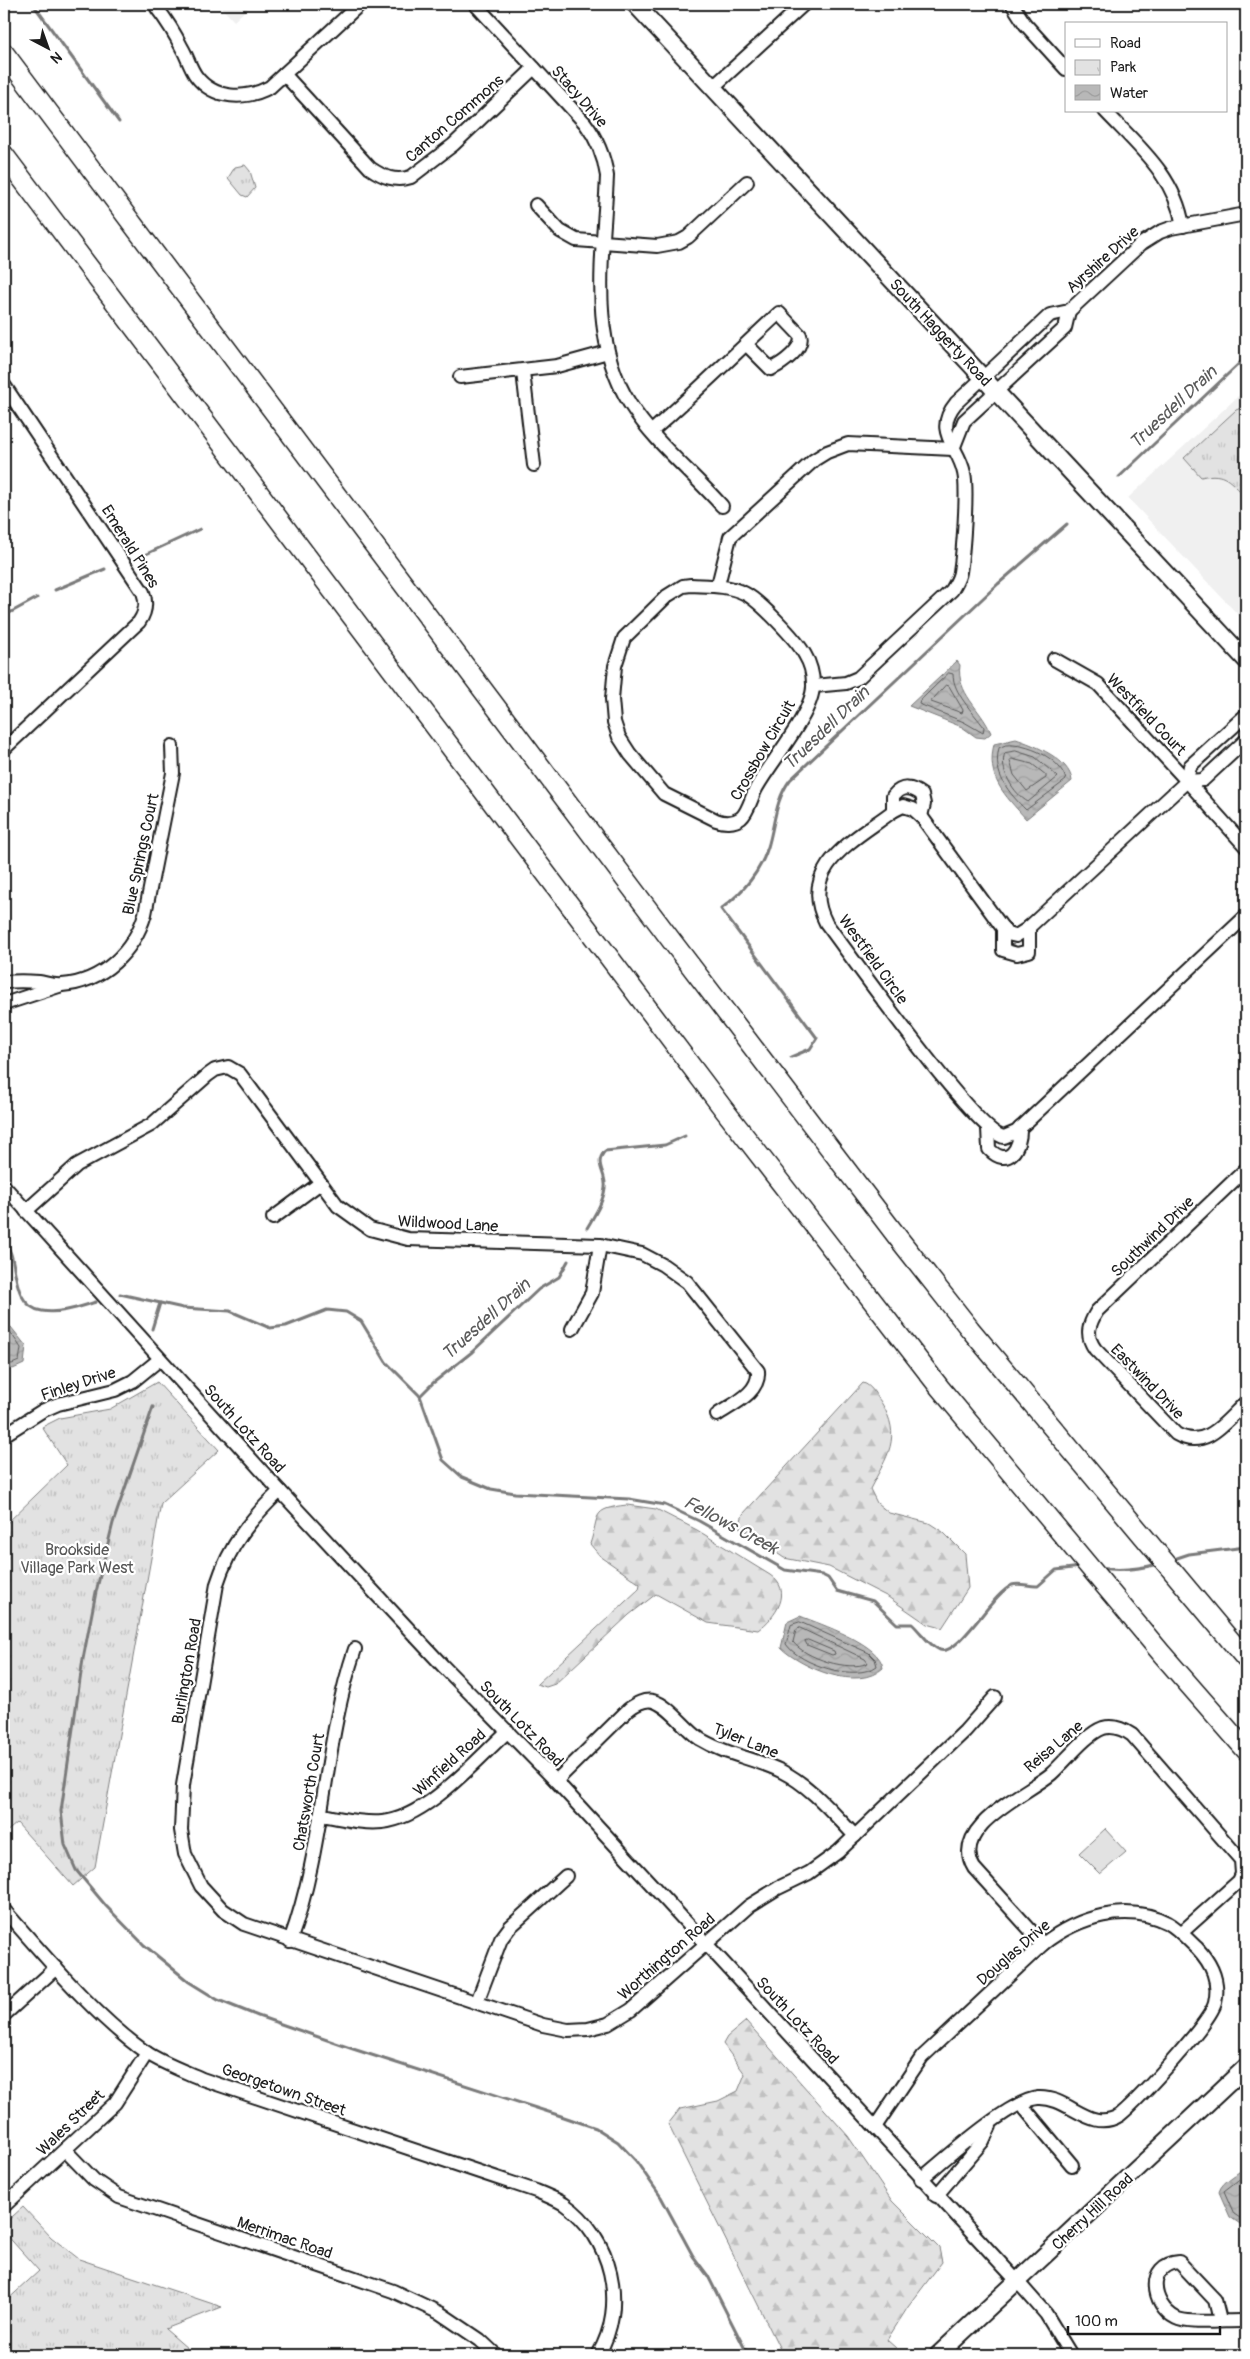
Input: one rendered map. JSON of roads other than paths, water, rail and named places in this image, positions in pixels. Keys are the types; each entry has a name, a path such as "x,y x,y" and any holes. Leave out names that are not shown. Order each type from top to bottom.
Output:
{"highway":[{"path":"4,53 797,1107 970,1329 1246,1659"},
{"path":"4,155 722,1107 940,1388 1106,1588 1246,1750"}],"main road":[{"name":"South Haggerty Road","path":"634,4 1246,660"},
{"name":"Cherry Hill Road","path":"938,2355 1246,2067"}],"street":[{"path":"157,8 174,33 195,76 212,90 224,94 246,96 270,87 360,4"},
{"name":"Stacy Drive","path":"475,4 586,124 600,147 607,176 601,304 608,352 623,392 638,416 722,506"},
{"path":"712,88 804,4"},
{"path":"1012,4 1025,24 1065,69"},
{"name":"Canton Commons","path":"284,74 370,168 385,177 402,180 410,177 439,153 453,145 534,68"},
{"path":"1106,112 1170,185 1181,212 1183,226"},
{"path":"536,205 566,236 576,240 657,246 679,242 695,231 747,182"},
{"name":"Ayrshire Drive","path":"982,377 1050,315 1069,311 1141,244 1160,232 1246,214"},
{"name":"Ayrshire Drive","path":"997,392 1065,328 1069,311"},
{"path":"652,431 779,313 802,339 799,347 771,369 746,344"},
{"path":"460,377 523,372 571,364 608,352"},
{"path":"523,372 534,465"},
{"path":"814,686 846,682 858,678 952,590 957,582 961,564 965,475 946,437 948,415 956,403 982,377"},
{"name":"Emerald Pines","path":"4,385 143,592 146,601 143,616 139,622 4,749"},
{"path":"953,449 964,421 997,392"},
{"path":"948,415 964,421"},
{"path":"718,585 730,537 814,460 826,452 848,444 953,449"},
{"name":"Crossbow Circuit","path":"691,585 718,585 744,593 758,602 805,655 814,686 809,702 783,749 758,784 743,817 737,820 723,822 664,794 630,754 619,737 614,722 613,686 619,652 624,638 675,590 691,585"},
{"name":"Westfield Court","path":"1054,658 1098,684 1187,781"},
{"path":"921,816 924,804 922,795 909,788 903,788 893,796 893,811 908,806 921,816 1007,934 1016,936 1029,927 1187,781 1190,766 1246,715"},
{"path":"1187,781 1203,780 1246,740"},
{"name":"Blue Springs Court","path":"4,982 37,982 61,985 86,979 103,971 119,959 137,936 145,914 173,773 172,746"},
{"path":"1187,781 1246,847"},
{"name":"Westfield Circle","path":"893,811 831,859 819,881 818,893 822,914 939,1074 988,1128"},
{"path":"988,1128 995,1134 1004,1137 1020,1128 1246,916"},
{"path":"1003,928 1003,950 1017,954 1028,951 1029,927"},
{"path":"4,1004 61,985"},
{"name":"Wildwood Lane","path":"26,1211 77,1165 151,1126 208,1075 221,1068 228,1067 240,1074 319,1184 345,1213 370,1229 390,1236 408,1239 600,1245 642,1254 671,1270 687,1282 755,1365 758,1376 752,1390 717,1415"},
{"path":"988,1128 989,1149 998,1156 1005,1157 1015,1152 1018,1147 1020,1128"},
{"name":"Southwind Drive","path":"1089,1331 1091,1320 1097,1311 1246,1169"},
{"path":"273,1218 319,1184"},
{"name":"South Lotz Road","path":"4,1186 280,1490 443,1666 556,1781 875,2127 936,2196 1017,2281 1046,2314 1072,2355"},
{"path":"572,1329 592,1293 600,1245"},
{"name":"Eastwind Drive","path":"1089,1331 1095,1349 1176,1434 1184,1439 1196,1440 1209,1437 1246,1402"},
{"name":"Finley Drive","path":"4,1435 42,1411 58,1404 115,1390 133,1381 160,1360"},
{"name":"Burlington Road","path":"194,1876 182,1842 181,1804 217,1584 222,1569 242,1532 262,1507 280,1490"},
{"name":"Chatsworth Court","path":"290,1940 306,1893 342,1688 355,1649"},
{"name":"Worthington Road","path":"194,1876 211,1899 232,1917 244,1924 556,2029 578,2030 598,2027 617,2019 631,2010 705,1943 757,1900 825,1864 965,1731 995,1696"},
{"name":"Tyler Lane","path":"556,1781 629,1709 643,1701 653,1701 664,1707 685,1727 707,1743 731,1754 766,1765 797,1781 819,1799 855,1836"},
{"name":"Reisa Lane","path":"1043,1944 974,1868 970,1861 970,1842 996,1812 1050,1774 1096,1732 1110,1727 1132,1735 1241,1860 1242,1874 1239,1881 1181,1933"},
{"name":"Winfield Road","path":"321,1815 373,1822 392,1820 410,1815 426,1805 508,1731"},
{"path":"477,2002 501,1939 510,1927 566,1876"},
{"name":"Georgetown Street","path":"4,1910 56,1968 109,2021 147,2053 202,2079 536,2191 563,2204 593,2233 609,2265 614,2294 611,2324 598,2355"},
{"name":"Douglas Drive","path":"875,2127 922,2057 1043,1944 1064,1930 1084,1920 1115,1914 1132,1914 1169,1924 1205,1957 1214,1972 1217,1988 1215,2005 1198,2031 1125,2112 1115,2118 1099,2121 1085,2117 1073,2108 1051,2099 1032,2099 1020,2104 991,2124 921,2179"},
{"path":"4,2015 56,1968"},
{"name":"Wales Street","path":"4,2206 115,2103 147,2053"},
{"path":"1020,2104 1072,2165"},
{"name":"Douglas Drive","path":"936,2196 983,2140 991,2124"},
{"name":"Merrimac Road","path":"65,2150 94,2180 118,2197 393,2290 440,2313 473,2335 496,2355"},
{"path":"1220,2320 1215,2300 1179,2262 1170,2263 1158,2274 1154,2289 1162,2306 1177,2318 1196,2322 1220,2320 1246,2321"}],"water":[{"path":"957,661 960,665 960,675 965,693 987,724 991,733 985,738 976,737 962,727 909,706"},
{"path":"1016,739 1041,749 1058,760 1070,773 1072,781 1026,819 1004,793 995,776 993,767 994,744"},
{"path":"4,1324 11,1327 26,1346 24,1364 13,1369 4,1367"},
{"path":"800,1616 861,1643 880,1659 883,1668 872,1675 859,1678 845,1677 816,1669 790,1656 781,1648 787,1622"},
{"path":"1246,2165 1246,2228 1230,2217 1219,2192 1227,2181"}],"waterway":[{"path":"33,4 119,122"},
{"name":"Truesdell Drain","path":"1119,477 1246,357"},
{"name":"Truesdell Drain","path":"791,1057 810,1049 817,1038 721,909 749,882 765,856 778,804 790,780 998,584 1067,524"},
{"path":"142,556 200,529"},
{"path":"55,590 105,569"},
{"path":"4,616 37,598"},
{"name":"Truesdell Drain","path":"587,1228 604,1194 605,1183 600,1160 605,1151 665,1145 685,1136"},
{"name":"Fellows Creek","path":"4,1245 9,1249 12,1257 19,1289 31,1307 42,1311 56,1312 96,1302"},
{"name":"Truesdell Drain","path":"420,1396 433,1383 472,1352 539,1289 559,1277 568,1261"},
{"name":"Fellows Creek","path":"120,1294 183,1308 230,1311 270,1328 286,1326 327,1310 346,1312 361,1321 386,1362 420,1396 443,1460 462,1477 491,1489 515,1493 629,1499 665,1505 699,1521 785,1570 822,1575 828,1578 837,1591 873,1601 897,1624 912,1624 929,1642 940,1650 948,1649 966,1635 995,1600 1012,1585 1038,1586 1056,1570 1081,1567"},
{"path":"152,1329 160,1303"},
{"path":"153,1407 113,1523 96,1592 83,1659 61,1811 65,1845 76,1870 106,1906 144,1945 189,1982 218,2000 353,2049 596,2128 618,2142 636,2161 661,2197 693,2256 708,2276 748,2355"},
{"name":"Fellows Creek","path":"1171,1560 1189,1554 1246,1547"},
{"name":"Fellows Creek","path":"1099,1568 1128,1569 1158,1564"}],"park label":[{"name":"Brookside Village Park West","path":"77,1558"}]}
